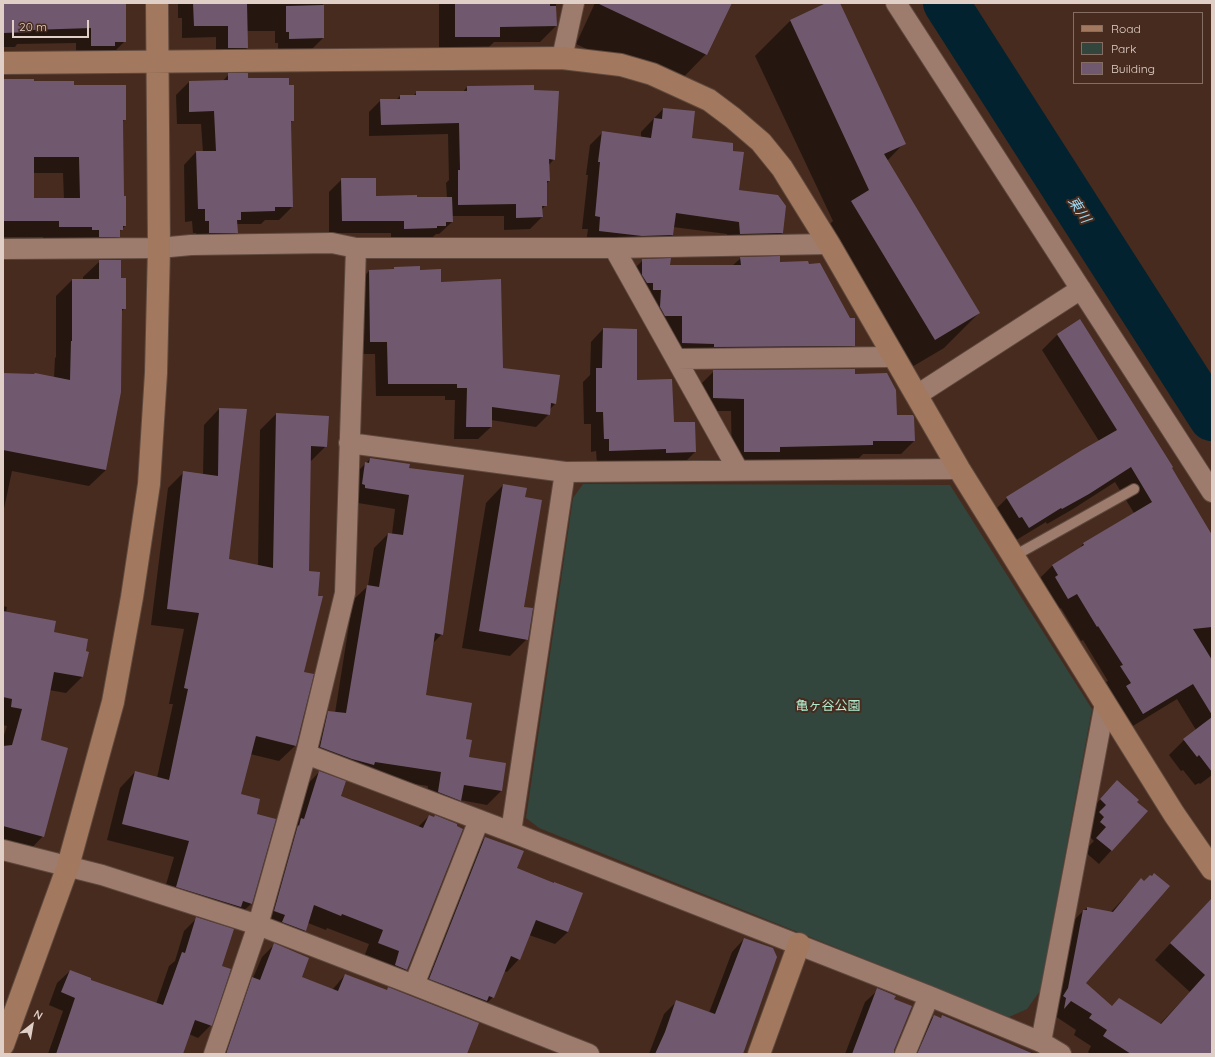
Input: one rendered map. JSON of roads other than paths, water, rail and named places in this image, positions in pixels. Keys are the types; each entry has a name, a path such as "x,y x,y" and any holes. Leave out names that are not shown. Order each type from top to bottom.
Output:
{"street":[{"path":"3,1045 68,866 113,702 132,597 147,499 156,373 159,248 157,3"},
{"path":"562,58 574,3"},
{"path":"896,3 1212,492"},
{"path":"3,63 562,58 622,65 664,79 709,100 761,142 782,168 829,244 959,468 1174,814 1212,869"},
{"path":"3,248 159,248 191,245 332,243 356,248 614,248 829,244"},
{"path":"214,1054 258,925 306,754 345,593 356,248"},
{"path":"614,248 738,470"},
{"path":"917,395 1081,289"},
{"path":"676,359 895,357"},
{"path":"349,443 565,472 959,468"},
{"path":"511,832 565,472"},
{"path":"1041,1042 1105,703"},
{"path":"306,754 799,944 1041,1042 1061,1054"},
{"path":"414,985 480,820"},
{"path":"3,850 102,875 258,925 589,1054"},
{"path":"759,1054 799,944"},
{"path":"905,1054 929,996"}],"lane":[{"path":"1014,556 1134,489"}],"waterway":[{"name":"東川","path":"946,3 1212,418"}],"park label":[{"name":"亀ヶ谷公園","path":"828,706"}]}
